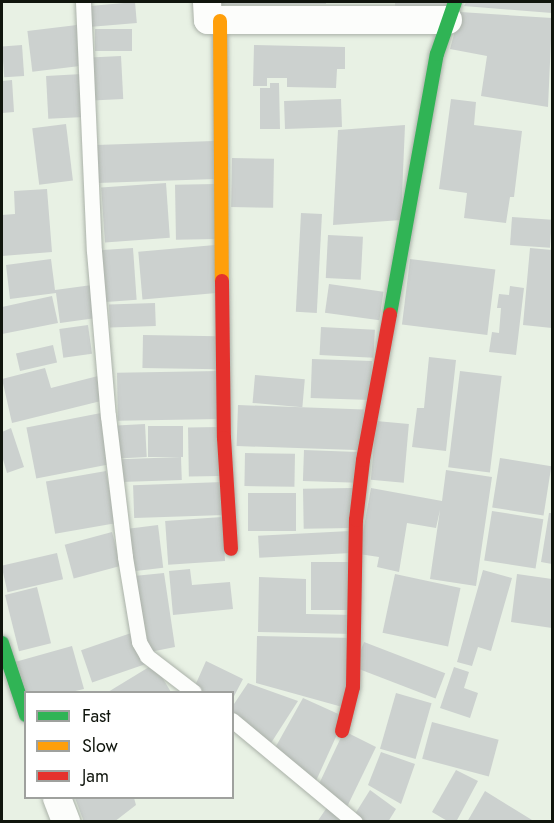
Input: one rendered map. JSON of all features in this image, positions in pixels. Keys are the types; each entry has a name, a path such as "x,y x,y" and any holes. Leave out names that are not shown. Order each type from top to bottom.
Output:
{"street":[{"path":"231,549 224,438 213,11 452,11 435,65 363,460 356,520 353,687 342,731"},
{"path":"2,643 24,709"},
{"path":"57,799 66,822"}],"lane":[{"path":"83,2 94,251 108,416 124,557 139,642 147,656 191,691"},
{"path":"234,722 355,822"}],"building":[{"path":"135,2 137,23 92,27 90,6"},
{"path":"222,2 326,2 326,4 222,5"},
{"path":"395,2 447,2 447,8 395,8"},
{"path":"466,2 552,2 552,13 464,6"},
{"path":"460,12 552,18 548,107 481,96 487,56 450,49"},
{"path":"77,25 82,66 32,72 27,31"},
{"path":"95,29 132,29 132,51 95,51"},
{"path":"22,45 24,76 4,77 2,46"},
{"path":"254,45 345,47 345,69 337,69 336,88 287,87 287,78 267,78 267,86 253,86"},
{"path":"121,56 123,99 92,101 90,58"},
{"path":"82,74 84,117 48,119 46,76"},
{"path":"12,80 14,112 2,113 2,81"},
{"path":"270,83 279,83 280,129 260,129 260,88 270,88"},
{"path":"341,99 342,127 285,129 284,101"},
{"path":"451,99 476,102 474,125 522,131 514,197 510,197 506,223 464,218 467,193 439,189"},
{"path":"66,124 73,181 39,185 32,128"},
{"path":"405,125 401,220 333,225 338,130"},
{"path":"214,141 215,179 97,183 96,145"},
{"path":"232,158 274,159 273,208 231,207"},
{"path":"166,183 170,238 105,242 101,188"},
{"path":"215,184 216,239 176,240 175,185"},
{"path":"47,189 52,252 2,256 2,215 15,214 14,191"},
{"path":"301,213 322,214 317,313 296,312"},
{"path":"512,217 552,220 550,248 510,245"},
{"path":"328,235 363,237 361,280 326,278"},
{"path":"215,245 219,293 142,300 138,252"},
{"path":"133,248 137,300 103,302 99,250"},
{"path":"530,248 552,250 552,328 523,325"},
{"path":"51,259 55,290 92,285 96,318 60,323 56,293 10,299 6,265"},
{"path":"410,259 495,269 487,335 402,325"},
{"path":"329,284 383,292 379,320 325,313"},
{"path":"510,286 524,288 516,355 489,352 492,332 499,333 501,308 497,308 499,294 509,295"},
{"path":"52,296 58,323 2,334 2,307"},
{"path":"155,303 156,326 110,328 109,305"},
{"path":"88,325 92,354 63,358 59,329"},
{"path":"321,327 375,330 373,358 320,355"},
{"path":"143,335 218,336 217,369 142,368"},
{"path":"53,345 57,363 20,371 16,354"},
{"path":"429,357 456,360 446,451 412,447 417,408 424,408"},
{"path":"312,359 372,361 371,400 311,398"},
{"path":"45,368 51,388 98,376 105,400 12,423 2,379"},
{"path":"219,371 220,419 118,421 117,373"},
{"path":"460,371 502,376 490,472 448,467"},
{"path":"255,375 305,379 302,407 253,403"},
{"path":"238,405 364,409 362,450 237,446"},
{"path":"101,413 111,464 36,479 26,428"},
{"path":"376,421 409,424 404,483 371,480"},
{"path":"145,424 147,457 114,459 112,426"},
{"path":"148,426 183,426 183,457 148,457"},
{"path":"220,427 221,476 189,477 188,428"},
{"path":"11,428 24,467 7,473 2,456 2,432"},
{"path":"304,450 358,452 357,483 303,481"},
{"path":"245,453 295,454 294,487 244,486"},
{"path":"181,457 182,480 121,482 120,459"},
{"path":"500,458 551,466 544,516 492,507"},
{"path":"446,470 492,477 476,586 430,579 440,510 436,528 407,523 399,572 377,567 379,557 359,554 371,488 442,501"},
{"path":"106,471 115,523 55,534 46,482"},
{"path":"223,482 224,515 134,518 133,485"},
{"path":"353,488 354,528 304,529 303,489"},
{"path":"248,493 296,493 296,531 248,531"},
{"path":"492,511 543,519 536,569 484,560"},
{"path":"549,513 552,513 552,564 541,562"},
{"path":"222,517 225,561 168,565 165,521"},
{"path":"158,525 163,568 131,572 126,529"},
{"path":"350,531 351,553 259,558 258,536"},
{"path":"112,532 121,566 74,578 65,545"},
{"path":"57,553 63,579 8,592 2,566"},
{"path":"311,562 355,562 355,610 311,610"},
{"path":"190,569 192,585 230,582 233,609 173,615 169,571"},
{"path":"483,570 512,578 491,651 478,647 472,666 457,662"},
{"path":"164,573 175,647 150,652 134,576"},
{"path":"395,574 461,588 448,647 383,633"},
{"path":"517,574 552,579 552,628 511,622"},
{"path":"259,577 306,579 306,614 354,615 354,634 258,632"},
{"path":"37,587 51,643 19,651 5,595"},
{"path":"134,632 145,664 92,682 81,650"},
{"path":"257,636 354,638 346,708 256,683"},
{"path":"364,642 445,673 436,698 354,667"},
{"path":"72,646 84,689 24,692 15,662"},
{"path":"206,661 243,679 234,696 234,691 200,691 194,688"},
{"path":"154,664 170,691 110,691"},
{"path":"454,667 469,672 464,688 478,693 470,718 440,708"},
{"path":"248,683 298,701 271,743 234,717 234,704"},
{"path":"396,693 432,703 416,759 380,749"},
{"path":"303,698 345,717 315,783 275,748"},
{"path":"432,722 499,740 489,777 422,759"},
{"path":"344,731 376,747 346,809 318,786"},
{"path":"381,752 415,764 401,804 368,785"},
{"path":"456,770 478,781 456,822 449,822 432,812"},
{"path":"370,790 396,809 388,822 364,822 355,814"},
{"path":"485,791 532,820 531,822 467,822"},
{"path":"75,799 134,799 136,805 114,822 84,822"},
{"path":"328,806 349,822 317,822"}],"traffic: fast":[{"path":"390,314 437,54 455,2"},
{"path":"2,643 24,709"}],"traffic: slow":[{"path":"220,21 222,281"}],"traffic: jam":[{"path":"222,281 224,438 231,549"},
{"path":"342,731 353,687 356,520 363,460 390,314"}]}
